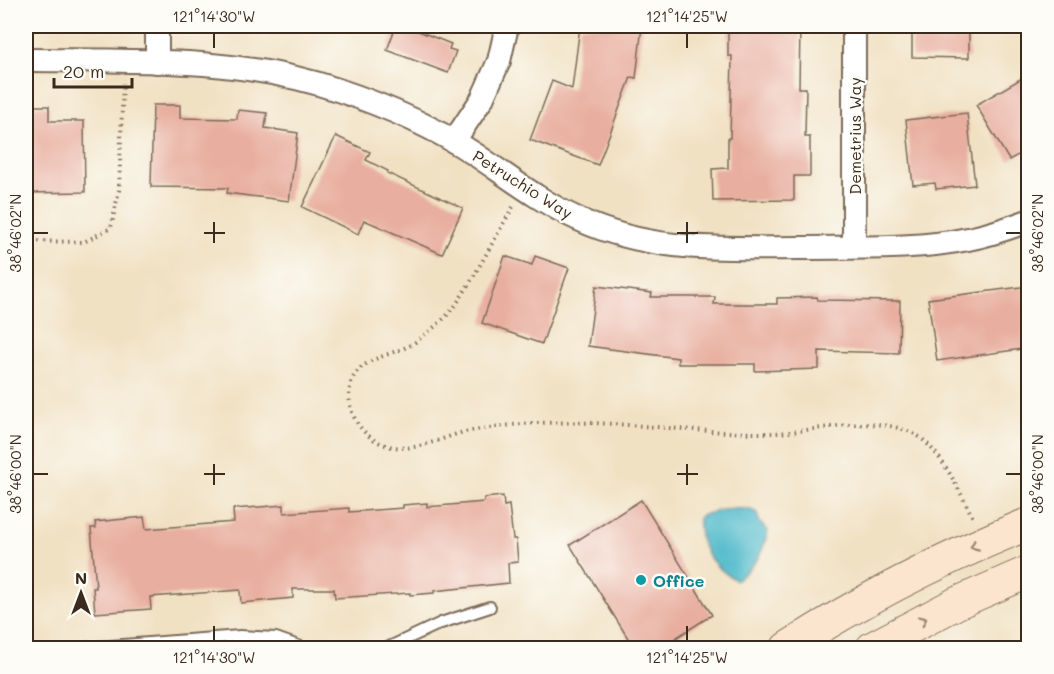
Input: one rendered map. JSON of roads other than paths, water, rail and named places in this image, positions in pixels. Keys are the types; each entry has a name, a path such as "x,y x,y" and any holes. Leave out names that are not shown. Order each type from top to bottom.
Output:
{"main road":[{"path":"787,648 885,590 938,562 1029,524"},
{"path":"872,648 957,603 1029,572"}],"street":[{"path":"157,62 158,26"},
{"path":"454,141 482,99 499,61 507,26"},
{"name":"Demetrius Way","path":"854,26 854,247"},
{"name":"Petruchio Way","path":"26,60 238,66 337,90 394,112 454,141 523,188 576,218 602,229 656,244 685,248 928,244 966,239 1029,221"}],"lane":[{"path":"387,648 441,623 490,607"},
{"path":"84,648 165,645 240,636 276,638 304,648"}],"water":[{"path":"747,509 756,512 760,523 768,531 757,559 736,580 719,568 707,554 700,537 699,517 723,510"}],"place":[{"name":"Office","path":"641,580"}]}
